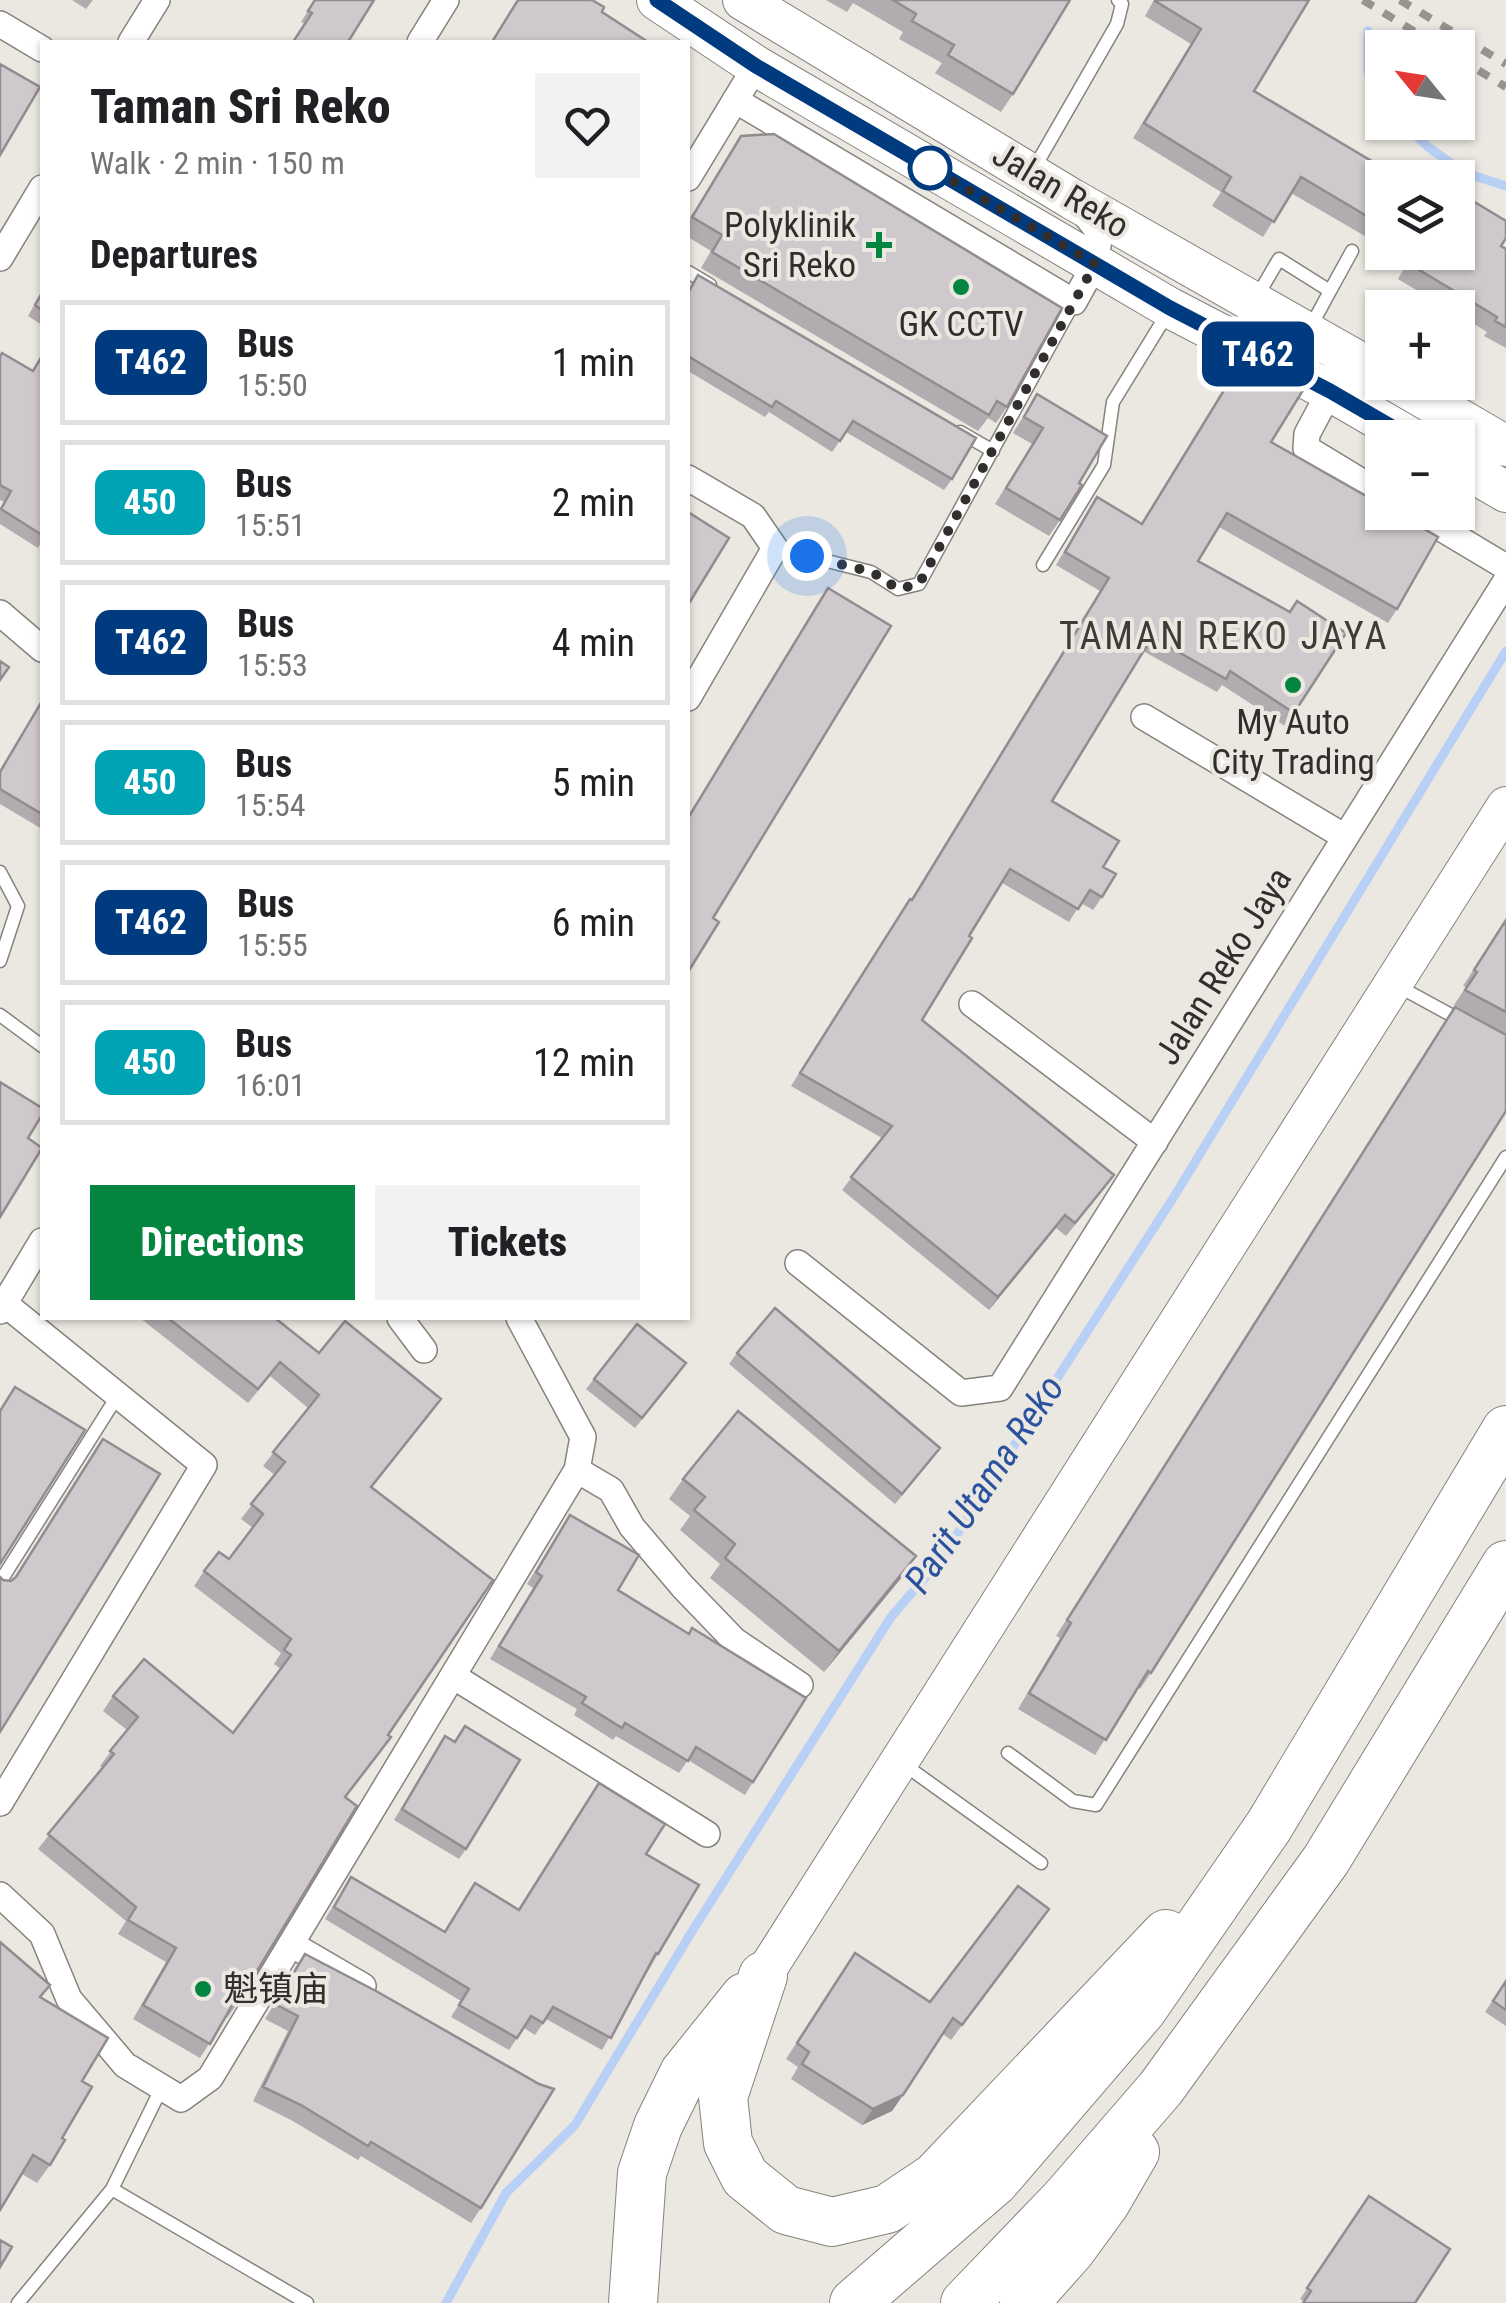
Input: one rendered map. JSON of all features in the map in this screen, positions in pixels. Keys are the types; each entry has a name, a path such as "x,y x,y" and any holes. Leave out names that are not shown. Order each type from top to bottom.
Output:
{"highway":[{"path":"854,2303 995,2181 1142,2010 1269,1826 1506,1430"},
{"path":"964,2303 1064,2200 1162,2088 1326,1860 1506,1565"},
{"path":"763,1976 723,2097 728,2144 745,2176 786,2210 832,2222 887,2209 935,2177 1269,1826"},
{"path":"632,2303 642,2173 658,2126 684,2072 763,1976"},
{"path":"1024,2303 1072,2250 1106,2202 1135,2152 1162,2088"}],"main road":[{"name":"Jalan Reko","path":"657,0 745,83 1095,264 1381,420"},
{"name":"Jalan Reko","path":"743,0 1072,199 1365,365"},
{"path":"1427,400 1506,446"},
{"path":"1475,474 1506,492"}],"street":[{"path":"132,40 157,0"},
{"path":"421,40 446,0"},
{"path":"0,24 40,47"},
{"path":"690,175 745,83 1074,302 1095,264 1100,234 1072,199"},
{"path":"0,258 40,191"},
{"path":"1330,391 1307,434 1306,448 1365,484"},
{"path":"690,479 753,516 774,548 690,695"},
{"path":"1444,530 1506,567"},
{"name":"Jalan Reko Jaya","path":"798,1263 961,1393 1000,1388 1506,581"},
{"path":"0,614 40,647"},
{"path":"1144,718 1345,838"},
{"path":"763,1976 1506,806"},
{"path":"972,1004 1154,1142"},
{"path":"0,1803 204,1465 118,1394 2,1308 40,1245"},
{"path":"402,1320 424,1350"},
{"path":"0,1895 42,1934 69,1999 125,2066 181,2099 210,2078 577,1470 583,1437 520,1320"},
{"path":"577,1470 611,1490 632,1527 734,1640 800,1685"},
{"path":"453,1676 707,1834"},
{"path":"291,1944 389,2000"}],"lane":[{"path":"1031,174 1118,24 1122,4 1118,0"},
{"path":"1308,332 1352,252"},
{"path":"1254,302 1279,259 1330,291"},
{"path":"690,273 722,292"},
{"path":"774,548 872,572 898,589 919,584 1074,302"},
{"path":"1044,565 1104,466 1113,402 1170,308"},
{"path":"942,421 992,451"},
{"path":"0,872 18,906 0,961"},
{"path":"1394,984 1474,1028"},
{"path":"0,1015 40,1045"},
{"path":"1008,1753 1073,1801 1096,1804 1506,1158"},
{"path":"0,1582 118,1394"},
{"path":"900,1761 1041,1862"},
{"path":"18,2303 112,2188 162,2087"},
{"path":"112,2188 307,2303"}],"building":[{"path":"315,0 374,0 349,40 294,40 312,13 308,11"},
{"path":"518,0 592,0 604,7 602,12 645,40 493,40"},
{"path":"893,0 1070,0 1013,94 948,55 954,45 912,21 916,14"},
{"path":"1309,0 1254,91 1370,160 1365,160 1365,215 1301,177 1274,222 1223,191 1231,177 1144,123 1201,29 1155,1"},
{"path":"0,64 40,87 0,155"},
{"path":"774,134 1062,308 1007,407 997,401 989,415 712,252 722,235 692,217 741,136"},
{"path":"1475,202 1506,221 1506,238 1501,246 1506,249 1506,327 1475,304 1475,290 1452,290 1420,270 1475,270"},
{"path":"698,275 976,438 952,479 853,421 840,441 776,401 772,407 690,357 690,289"},
{"path":"2,353 33,371 40,359 40,534 1,509 11,491 0,485"},
{"path":"1245,356 1305,387 1271,442 1365,495 1365,530 1426,530 1438,537 1397,609 1227,513 1198,561 1290,612 1297,601 1346,633 1294,713 1230,671 1226,679 1152,637 1052,801 1119,841 1103,867 1116,874 1102,897 1090,890 1078,909 1010,869 969,936 972,938 922,1020 1114,1175 1075,1223 1065,1215 998,1297 851,1177 892,1126 800,1073 912,900 1109,578 1065,552 1097,497 1142,524"},
{"path":"1037,394 1107,436 1060,520 1006,488 1043,428 1024,417"},
{"path":"690,513 729,538 690,602"},
{"path":"828,588 891,626 713,918 719,922 690,969 690,815"},
{"path":"0,661 9,667 0,680"},
{"path":"40,704 40,813 0,789 0,772"},
{"path":"1506,920 1506,1012 1465,990"},
{"path":"1455,1007 1506,1035 1506,1111 1106,1740 1029,1693 1071,1623 1067,1620"},
{"path":"0,1082 40,1107 40,1118 28,1138 40,1147 40,1151 0,1217"},
{"path":"775,1308 940,1448 902,1494 737,1353"},
{"path":"171,1320 278,1320 319,1353 345,1321 441,1399 371,1487 493,1580 388,1735 391,1737 345,1797 357,1806 210,2044 143,2005 176,1948 128,1920 136,1907 48,1834 114,1754 110,1751 138,1717 113,1696 144,1659 233,1733 291,1655 284,1650 291,1639 204,1571 219,1552 229,1559 263,1514 251,1504 285,1462 273,1452 319,1395 280,1362 258,1389"},
{"path":"637,1324 686,1363 642,1418 594,1379"},
{"path":"15,1387 85,1430 0,1564 0,1411"},
{"path":"738,1411 916,1556 839,1651 725,1558 735,1544 694,1510 705,1497 683,1479"},
{"path":"103,1439 160,1474 0,1732 0,1577 11,1581 16,1577"},
{"path":"570,1515 639,1555 618,1590 689,1634 692,1628 806,1698 753,1782 696,1747 688,1761 625,1723 622,1728 582,1703 586,1697 499,1646 542,1576 536,1572"},
{"path":"465,1726 520,1760 466,1849 402,1809 445,1736 455,1742"},
{"path":"599,1783 665,1824 646,1854 699,1885 656,1953 611,2038 553,2007 543,2023 531,2016 517,2038 459,2005 469,1989 334,1907 351,1877 445,1932 475,1883 519,1910"},
{"path":"1018,1886 1049,1909 962,2025 953,2018 903,2095 873,2109 802,2064 809,2052 797,2043 855,1953 930,2002"},
{"path":"0,1942 50,1985 40,1997 108,2038 82,2081 92,2087 50,2165 33,2155 0,2210"},
{"path":"305,1954 554,2089 481,2208 371,2142 368,2146 263,2087 298,2016 275,2004"},
{"path":"1506,1981 1506,2010 1493,2001"},
{"path":"1369,2196 1450,2249 1415,2303 1303,2303 1311,2291 1307,2288"},
{"path":"0,2240 12,2247 0,2267"}],"waterway":[{"name":"Parit Utama Reko","path":"1420,140 1465,173 1506,186"},
{"name":"Parit Utama Reko","path":"446,2303 506,2193 575,2125 891,1617 941,1559 1175,1195 1506,651"}],"railway":[{"path":"1363,0 1412,30"},
{"path":"1400,0 1506,64"},
{"path":"1475,68 1506,87"}],"bus line":[{"name":"T462","path":"657,0 756,66 1170,308 1380,420"}],"place":[{"name":"Polyklinik Sri Reko","path":"879,245"},
{"name":"GK CCTV","path":"961,287"},
{"name":"My Auto City Trading","path":"1293,685"},
{"name":"魁镇庙","path":"203,1989"}],"district":[{"name":"TAMAN REKO JAYA","path":"1224,636"}],"route":[{"path":"807,556 872,572 898,589 919,584 1095,264 927,166 930,168"}]}
